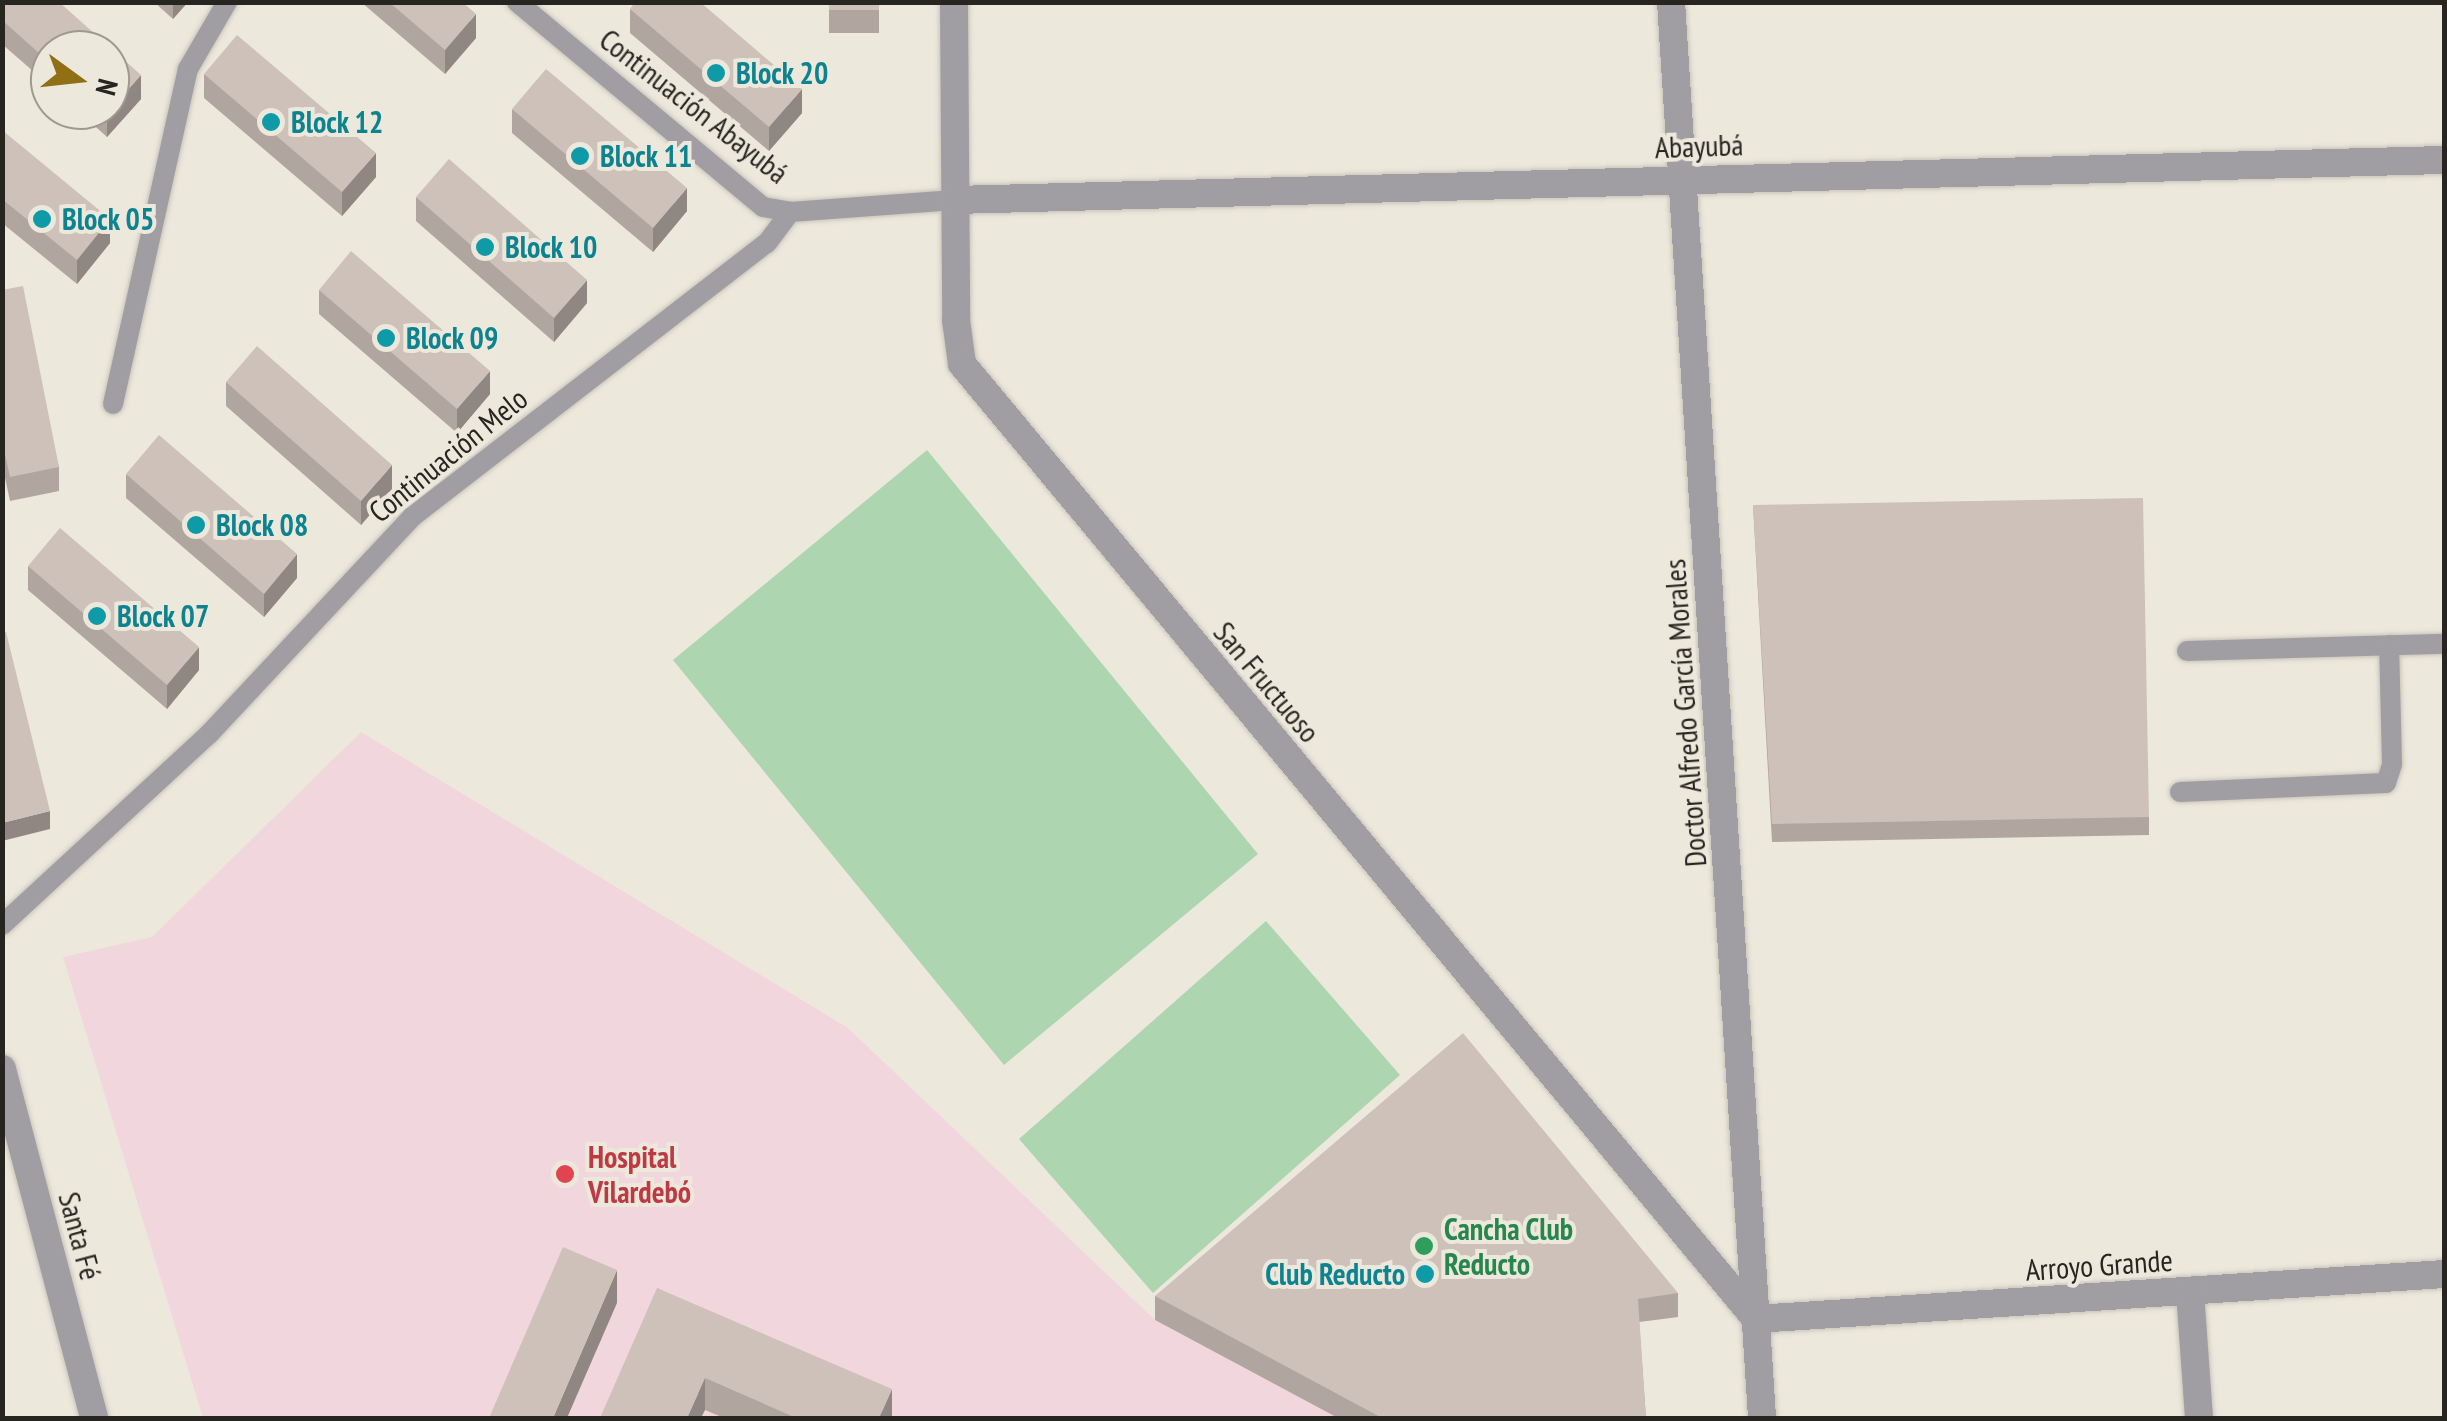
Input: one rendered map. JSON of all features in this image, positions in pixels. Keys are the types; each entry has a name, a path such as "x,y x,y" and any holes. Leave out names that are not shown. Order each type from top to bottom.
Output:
{"street":[{"name":"San Fructuoso","path":"954,2 962,364 1756,1318"},
{"name":"Doctor Alfredo García Morales","path":"1671,2 1762,1418"},
{"name":"Abayubá","path":"956,200 2444,160"},
{"name":"Santa Fé","path":"2,1069 94,1418"},
{"name":"Arroyo Grande","path":"1756,1318 2444,1274"},
{"path":"2190,1292 2199,1418"}],"lane":[{"path":"113,404 188,69 228,2"},
{"name":"Continuación Abayubá","path":"517,2 763,207 790,212"},
{"path":"790,212 956,200"},
{"name":"Continuación Melo","path":"2,925 209,734 412,517 767,243 790,212"},
{"path":"2188,651 2444,644"},
{"path":"2180,792 2386,784 2392,764 2389,645"}],"shaded area":[{"name":"Hospital Vilardebó","path":"361,732 848,1028 1155,1320 1338,1418 203,1418 63,957 152,937"}],"green space":[{"path":"927,450 1258,854 1004,1065 673,660"},
{"path":"1266,921 1400,1075 1153,1293 1019,1139"}],"building":[{"path":"2,2 59,2 90,30 30,30 30,45 2,20"},
{"path":"389,2 462,2 476,14 445,50"},
{"path":"635,2 700,2 802,89 769,127 630,9"},
{"path":"829,2 879,2 879,10 829,10"},
{"path":"237,35 376,153 342,192 204,74"},
{"path":"130,65 141,75 130,87"},
{"path":"546,69 687,188 653,228 512,109"},
{"name":"Block 05","path":"2,130 110,219 77,260 2,199"},
{"path":"449,159 587,280 554,318 416,197"},
{"path":"351,251 490,371 457,409 319,290"},
{"path":"23,286 59,467 10,477 2,440 2,290"},
{"path":"257,346 392,465 361,501 226,382"},
{"path":"159,435 297,554 264,594 126,474"},
{"path":"2143,498 2149,817 1772,824 1753,505"},
{"path":"60,528 199,647 167,685 28,566"},
{"path":"6,632 50,811 2,823 2,633"},
{"name":"Club Reducto","path":"1463,1033 1678,1293 1638,1299 1646,1418 1382,1418 1155,1296"},
{"path":"563,1247 617,1270 553,1418 489,1418"},
{"path":"657,1288 892,1389 879,1418 793,1418 705,1378 687,1418 600,1418"}],"place":[{"name":"Block 20","path":"716,73"},
{"name":"Block 12","path":"271,122"},
{"name":"Block 11","path":"580,156"},
{"name":"Block 05","path":"42,219"},
{"name":"Block 10","path":"485,247"},
{"name":"Block 09","path":"386,338"},
{"name":"Block 08","path":"196,525"},
{"name":"Block 07","path":"97,616"},
{"name":"Hospital Vilardebó","path":"565,1174"},
{"name":"Cancha Club Reducto","path":"1424,1246"},
{"name":"Club Reducto","path":"1425,1274"}]}
